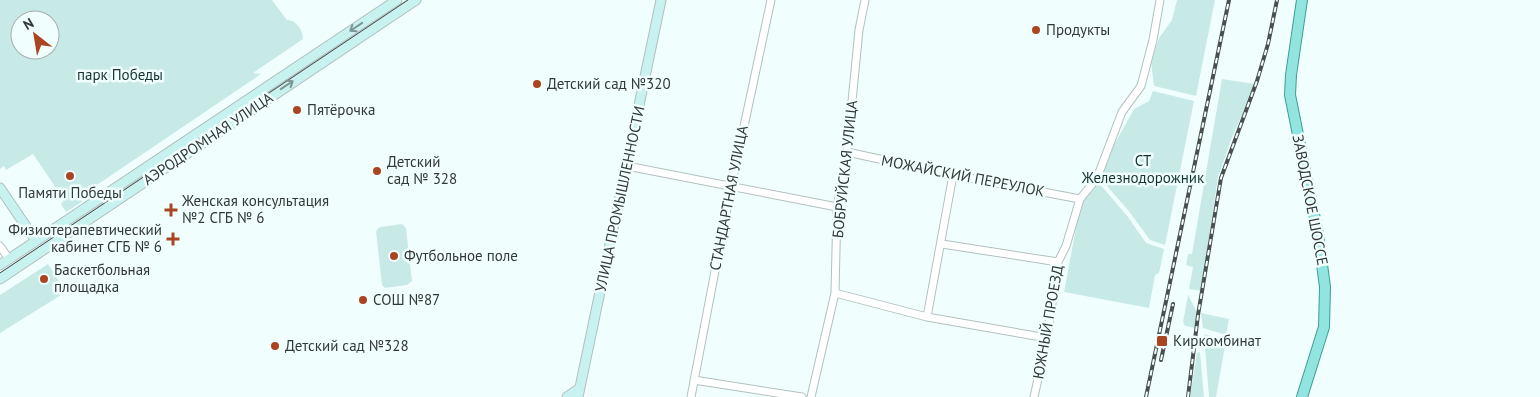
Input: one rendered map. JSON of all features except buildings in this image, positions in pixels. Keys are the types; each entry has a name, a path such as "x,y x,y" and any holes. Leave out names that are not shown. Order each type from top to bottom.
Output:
{"main road":[{"name":"АЭРОДРОМНАЯ УЛИЦА","path":"0,265 397,0"},
{"name":"АЭРОДРОМНАЯ УЛИЦА","path":"0,279 416,0"},
{"name":"УЛИЦА ПРОМЫШЛЕННОСТИ","path":"579,393 661,0"},
{"name":"ЗАВОДСКОЕ ШОССЕ","path":"1302,0 1293,55 1290,95 1318,234 1326,287 1324,327 1302,397"},
{"path":"0,188 36,241"},
{"path":"567,397 579,393"}],"street":[{"name":"СТАНДАРТНАЯ УЛИЦА","path":"691,397 731,187 771,0"},
{"name":"БОБРУЙСКАЯ УЛИЦА","path":"811,397 835,294 837,207 847,152 859,30 865,0"},
{"name":"ЮЖНЫЙ ПРОЕЗД","path":"1034,397 1047,338 1058,262 1066,246 1080,199 1097,178 1122,112 1141,86 1153,40 1160,0"},
{"name":"МОЖАЙСКИЙ ПЕРЕУЛОК","path":"847,152 953,175 1080,199"},
{"path":"627,166 837,207"},
{"path":"927,317 942,244 953,175"},
{"path":"942,244 1058,262"},
{"path":"0,246 9,259"},
{"path":"835,294 927,317 1047,338"},
{"path":"694,380 802,397"}],"green space":[{"name":"парк Победы","path":"0,0 272,0 287,20 296,24 300,29 303,39 253,73 261,74 85,193 83,191 78,194 82,202 66,212 61,204 64,200 62,197 59,201 60,194 33,154 6,170 4,166 0,169"},
{"path":"1177,0 1215,0 1196,96 1154,86 1151,62 1159,38 1172,20"},
{"path":"1222,79 1255,84 1231,140 1218,177 1201,291 1189,289 1193,267 1186,265 1188,254 1192,254"},
{"name":"СТ Железнодорожник","path":"1153,91 1194,101 1165,245 1150,240 1128,210 1100,178 1103,165 1134,109 1149,101"},
{"path":"1096,182 1099,183 1128,217 1146,243 1164,249 1159,273 1155,275 1149,308 1064,292 1078,217 1086,195"},
{"name":"Футбольное поле","path":"402,224 406,228 412,281 407,285 385,288 382,285 376,231 380,227"},
{"path":"48,264 66,292 0,333 0,295"},
{"path":"1188,295 1198,314 1196,328 1185,326 1183,322"},
{"path":"1201,313 1229,319 1226,335 1203,328"},
{"path":"1204,334 1226,340 1216,397 1209,397"},
{"path":"1200,352 1204,397 1190,397 1197,353"}],"tram line":[{"path":"0,273 408,0"}],"railway":[{"path":"1146,397 1229,0"},
{"path":"1188,397 1198,315 1221,178 1257,81 1268,44 1277,0"},
{"path":"1161,360 1173,304"}],"place":[{"name":"Продукты","path":"1036,30"},
{"name":"Детский сад №320","path":"537,84"},
{"name":"Пятёрочка","path":"297,110"},
{"name":"Детский сад № 328","path":"377,171"},
{"name":"Памяти Победы","path":"70,176"},
{"name":"Женская консультация №2 СГБ № 6","path":"171,210"},
{"name":"Физиотерапевтический кабинет СГБ № 6","path":"173,239"},
{"name":"Футбольное поле","path":"394,256"},
{"name":"Баскетбольная площадка","path":"44,279"},
{"name":"СОШ №87","path":"363,300"},
{"name":"Киркомбинат","path":"1162,341"},
{"name":"Детский сад №328","path":"275,346"}]}
